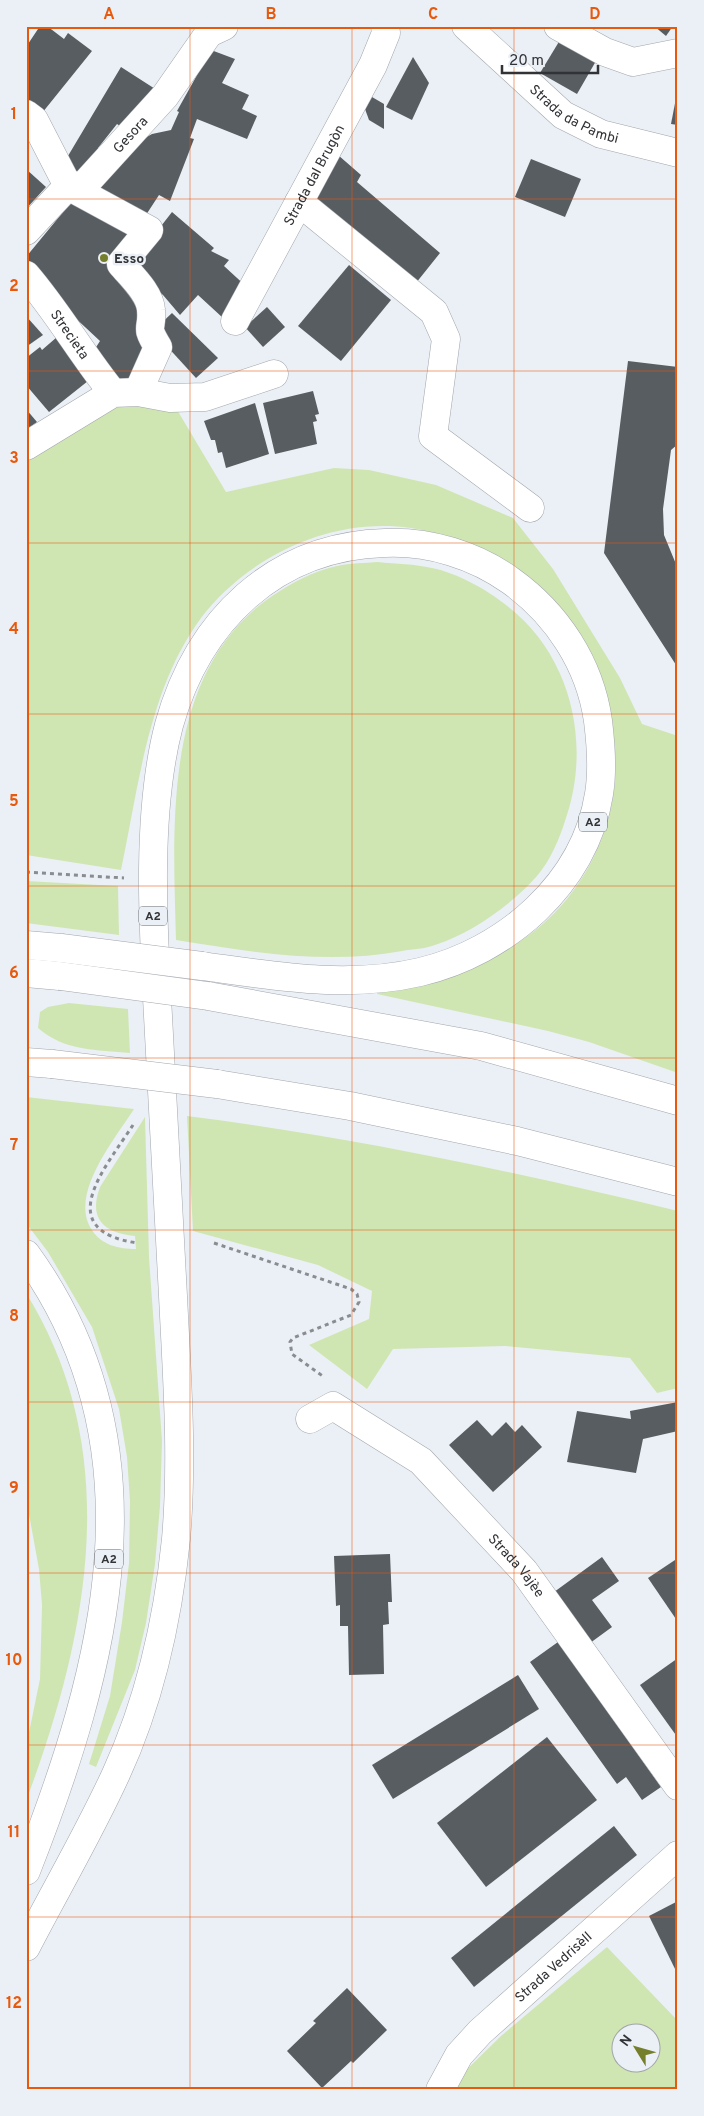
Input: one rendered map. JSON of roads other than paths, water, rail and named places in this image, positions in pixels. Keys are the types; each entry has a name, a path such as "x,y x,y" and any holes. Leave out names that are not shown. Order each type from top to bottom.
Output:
{"main road":[{"name":"Gesora","path":"26,231 68,186 84,185 165,96 209,33 224,26"},
{"name":"Strada dal Brugòn","path":"235,321 373,65 386,33 385,26"},
{"name":"Strada da Pambi","path":"466,26 563,115 601,134 678,153"},
{"path":"558,26 605,52 633,62 678,52"},
{"path":"26,114 34,120 68,186 149,230 121,264 147,297 152,310 148,332 158,347 125,392 26,446"},
{"path":"299,202 434,312 446,340 433,436 530,508"},
{"name":"Strecieta","path":"26,275 44,295 88,362 125,392"},
{"path":"125,392 170,398 205,397 274,374"},
{"name":"A2","path":"26,945 61,948 202,966 311,980 392,978 426,971 486,947 514,930 538,908 562,880 580,851 593,822 600,787 600,739 596,708 577,656 562,631 544,609 525,591 501,574 477,561 450,551 388,542 334,549 292,564 256,586 225,615 201,648 183,686 169,726 161,769 154,864 153,936 179,1408 179,1490 172,1576 156,1659 126,1749 116,1774 26,1947"},
{"path":"38,975 208,996 481,1046 678,1101"},
{"path":"35,1062 217,1084 350,1106 517,1141 678,1182"},
{"name":"A2","path":"26,1254 53,1293 74,1335 88,1372 106,1455 111,1540 102,1628 90,1679 69,1755 26,1871"},
{"name":"Strada Vajèe","path":"310,1419 333,1406 421,1461 524,1571 678,1786"},
{"name":"Strada Vedrisèll","path":"440,2090 459,2055 480,2032 678,1855"}],"place":[{"name":"Esso","path":"104,258"}]}
